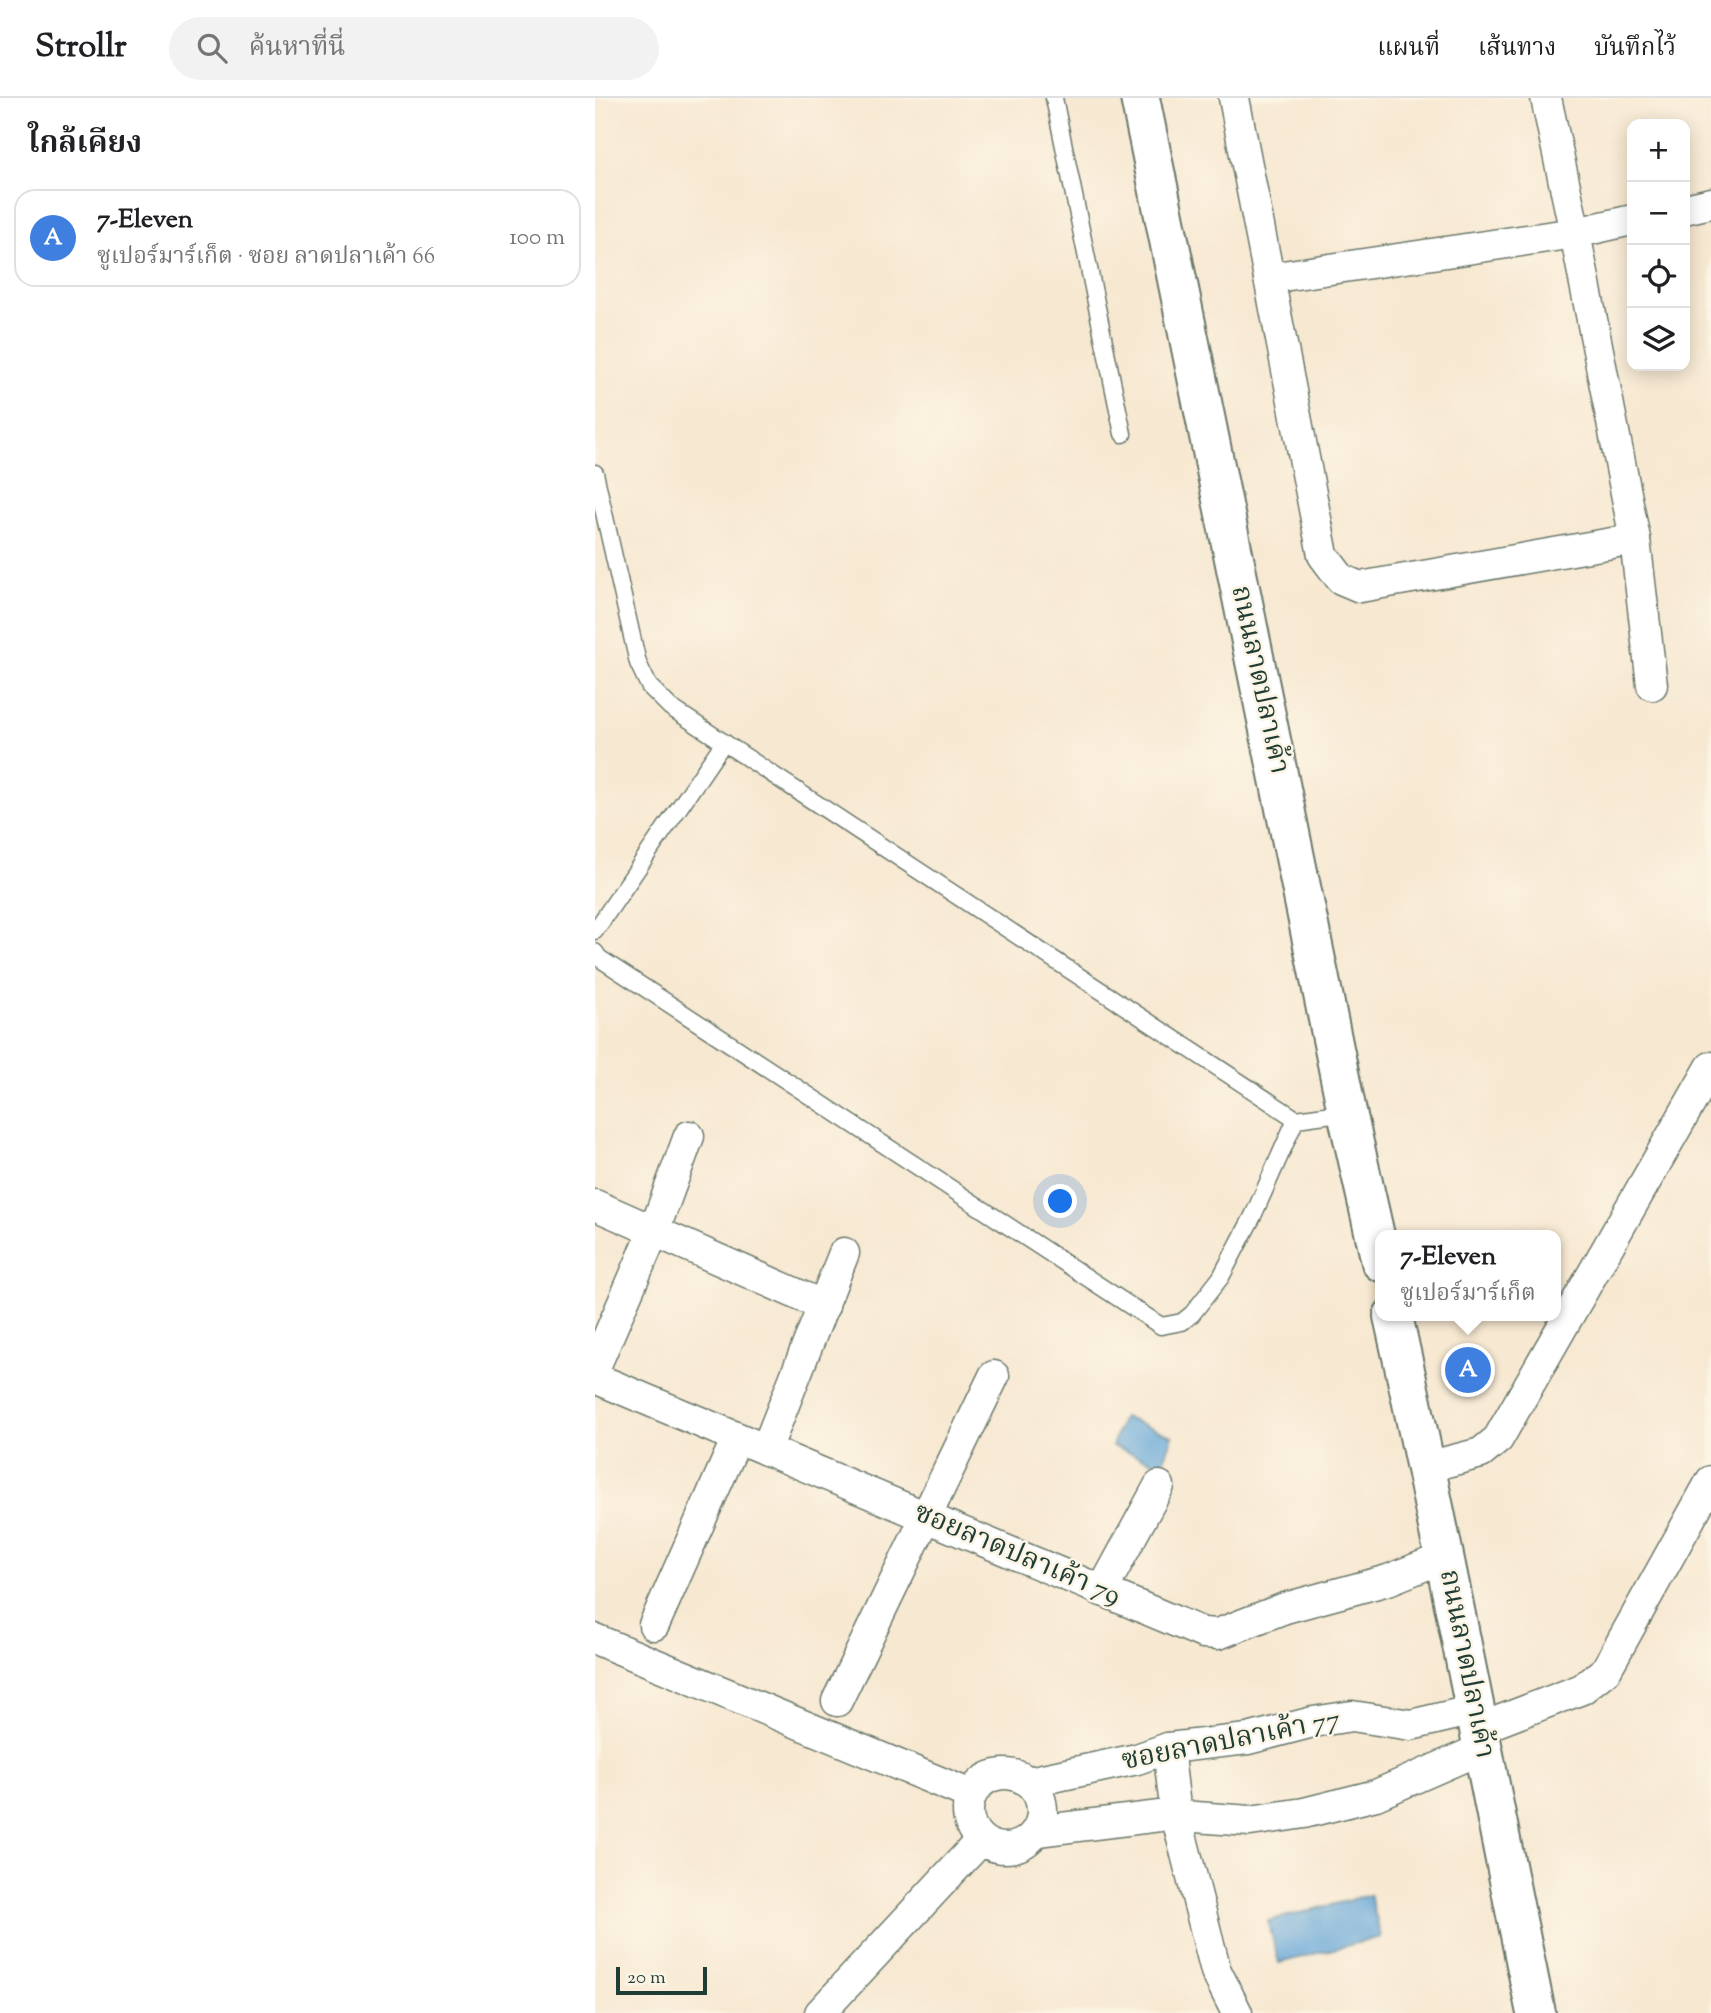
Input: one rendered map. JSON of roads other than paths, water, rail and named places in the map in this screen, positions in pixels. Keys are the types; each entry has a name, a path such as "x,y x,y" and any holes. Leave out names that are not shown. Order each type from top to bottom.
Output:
{"main road":[{"name":"ถนนลาดปลาเค้า","path":"1140,98 1346,1111 1375,1236"},
{"name":"ถนนลาดปลาเค้า","path":"1394,1321 1427,1467 1536,2013"}],"street":[{"path":"1234,98 1323,555 1341,579 1360,587 1635,539"},
{"path":"1546,98 1635,539 1651,685"},
{"path":"1690,208 1711,203"},
{"path":"1269,278 1575,233 1627,221"},
{"path":"1427,1467 1481,1453 1499,1438 1711,1067"},
{"path":"595,1367 654,1231 689,1136"},
{"path":"595,1205 824,1306"},
{"path":"766,1450 844,1253"},
{"path":"837,1701 994,1376"},
{"name":"ซอยลาดปลาเค้า 79","path":"595,1378 1203,1633 1217,1634 1285,1608 1388,1580 1445,1557"},
{"path":"655,1625 737,1438"},
{"path":"1037,1831 1175,1815 1250,1821 1376,1795 1478,1729 1582,1689 1606,1670 1711,1481"},
{"path":"1102,1591 1159,1486"},
{"path":"595,1639 971,1795"},
{"name":"ซอยลาดปลาเค้า 77","path":"1028,1782 1137,1759 1168,1748 1248,1739 1313,1722 1352,1716 1411,1725 1478,1729"},
{"path":"1168,1748 1175,1815 1216,1971 1237,2013"},
{"path":"1001,1774 1017,1776 1036,1790 1041,1802 1042,1815 1037,1831 1028,1841 1012,1849 999,1849 981,1840 972,1830 967,1818 971,1795 979,1784 988,1778 1001,1774"},
{"path":"820,2013 981,1840"}],"lane":[{"path":"1054,98 1123,434"},
{"path":"595,473 638,663 649,686 670,707 1296,1119 1346,1111"},
{"path":"595,931 724,743"},
{"path":"595,952 599,958 1161,1326 1182,1322 1192,1314 1221,1277 1296,1119"}],"water":[{"path":"1123,1417 1173,1436 1162,1465 1112,1446"},
{"path":"1370,1895 1381,1937 1279,1963 1268,1921"}],"place":[{"name":"7-Eleven","path":"1468,1370"}]}
